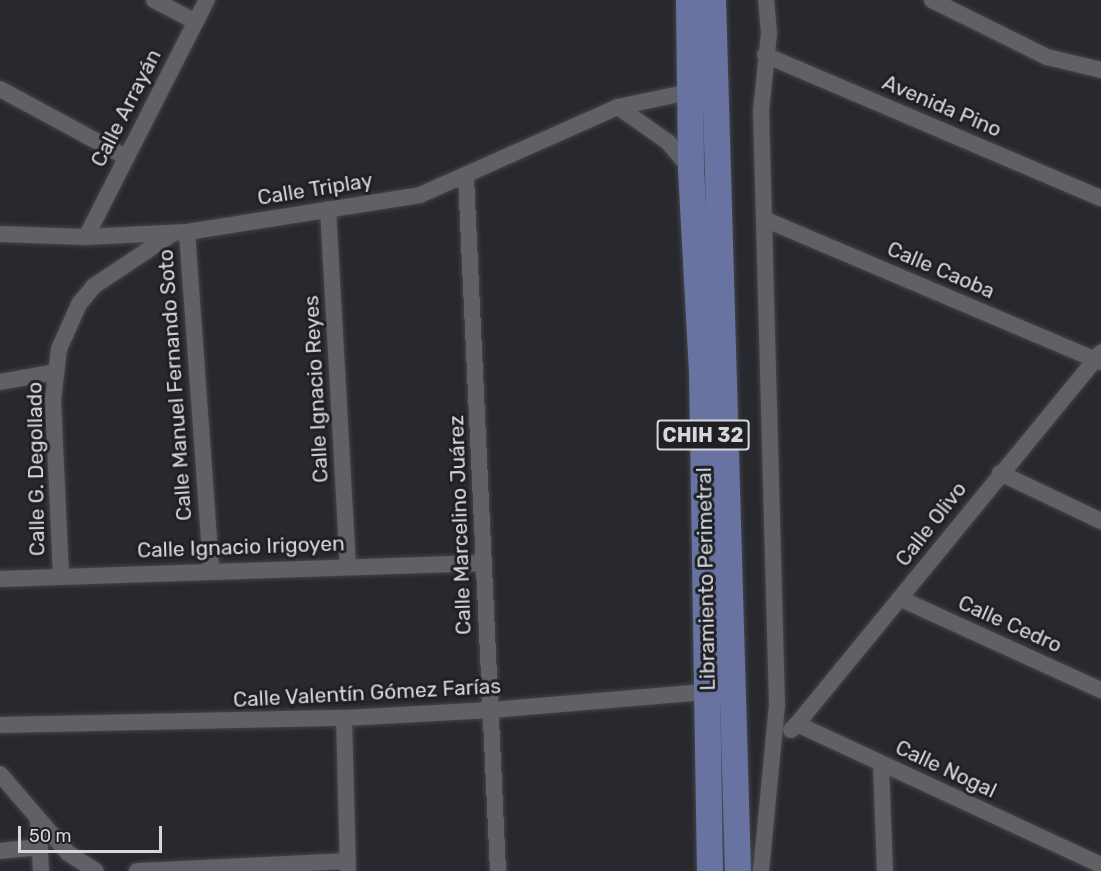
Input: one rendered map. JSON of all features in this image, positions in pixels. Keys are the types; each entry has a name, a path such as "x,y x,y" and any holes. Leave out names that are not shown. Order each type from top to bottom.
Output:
{"main road":[{"name":"Libramiento Perimetral","path":"689,0 703,89 735,689 738,871"},
{"name":"Libramiento Perimetral","path":"710,871 702,369 691,169 713,0"}],"street":[{"path":"154,0 196,22"},
{"name":"Calle Arrayán","path":"86,237 207,0"},
{"path":"761,871 777,742 761,111 769,33 766,0"},
{"path":"932,0 1047,57 1101,70"},
{"name":"Avenida Pino","path":"765,55 1101,198"},
{"path":"0,89 126,157"},
{"name":"Calle Triplay","path":"0,234 86,237 180,233 420,195 466,177 540,139 618,107 703,89"},
{"path":"618,107 668,142 691,169"},
{"name":"Calle Marcelino Juárez","path":"466,177 498,871"},
{"name":"Calle Ignacio Reyes","path":"328,209 348,566"},
{"name":"Calle Caoba","path":"764,219 1099,358"},
{"name":"Calle G. Degollado","path":"61,576 53,400 59,349 79,304 113,271 180,233"},
{"name":"Calle Manuel Fernando Soto","path":"180,233 211,570"},
{"name":"Calle Olivo","path":"797,724 901,599 1000,473 1099,358"},
{"path":"0,382 56,372"},
{"path":"1000,473 1101,521"},
{"name":"Calle Ignacio Irigoyen","path":"0,579 211,570 484,563"},
{"name":"Calle Cedro","path":"901,599 1101,690"},
{"name":"Calle Valentín Gómez Farías","path":"0,724 344,718 491,710 735,689"},
{"path":"137,871 348,866 344,718"},
{"path":"777,742 797,724"},
{"name":"Calle Nogal","path":"797,724 1101,865"},
{"path":"881,764 885,871"},
{"path":"0,774 68,853 96,871"},
{"path":"38,820 42,871"},
{"path":"0,851 40,847"},
{"path":"68,853 72,871"}]}
